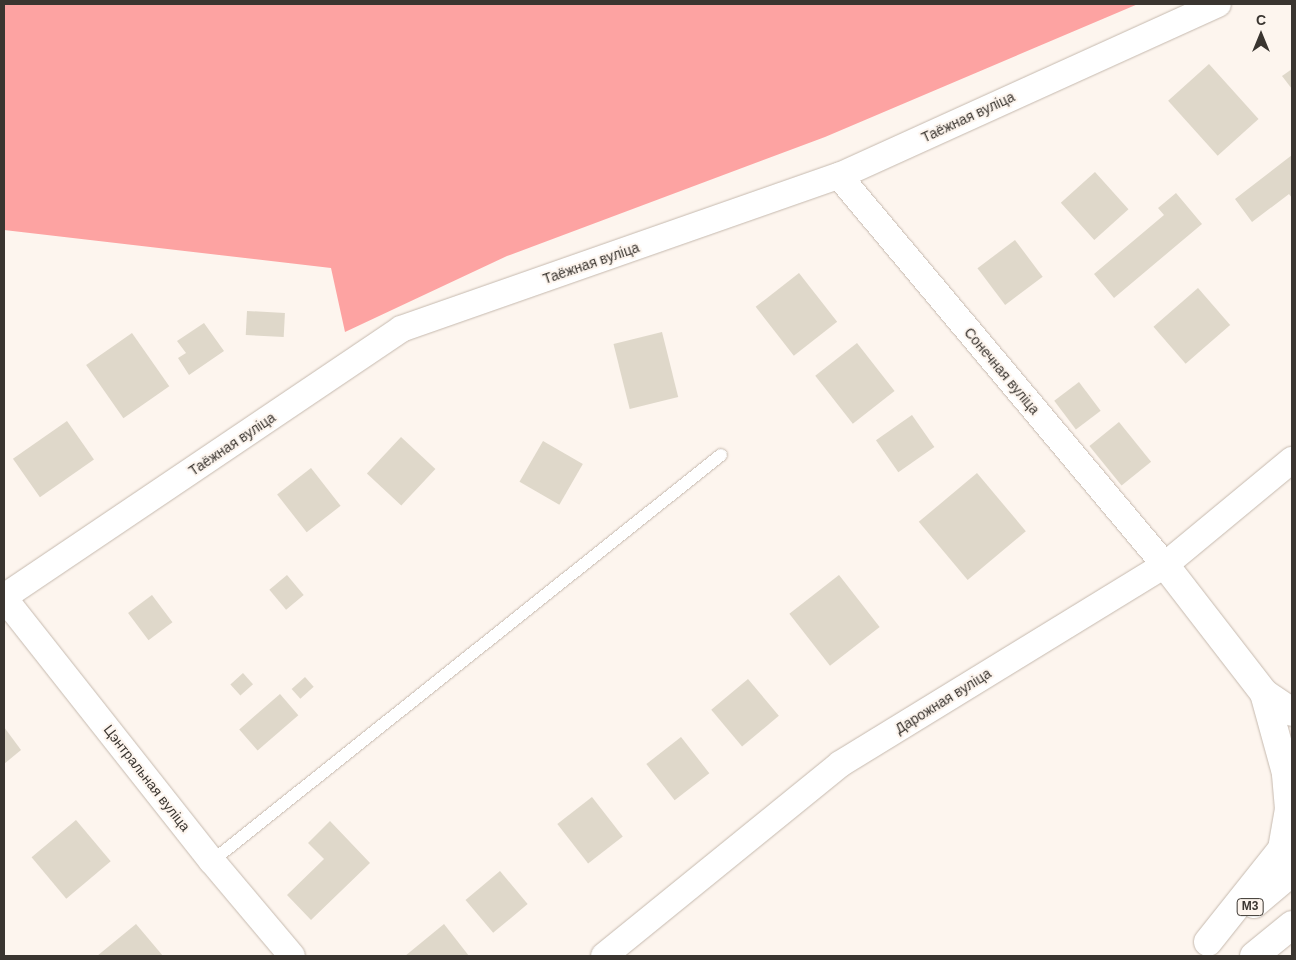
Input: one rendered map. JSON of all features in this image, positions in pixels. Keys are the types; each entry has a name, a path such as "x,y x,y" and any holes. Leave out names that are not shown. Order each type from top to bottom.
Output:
{"highway":[{"path":"1165,565 1264,693 1292,712"},
{"path":"1200,949 1282,849 1289,809 1286,774 1264,693"},
{"name":"М3","path":"1200,949 1292,872"},
{"path":"1254,956 1292,925"}],"street":[{"name":"Таёжная вуліца","path":"4,598 401,330 839,176 1218,4"},
{"name":"Сонечная вуліца","path":"839,176 1165,565"},
{"name":"Дарожная вуліца","path":"604,956 840,764 1165,565 1292,460"},
{"name":"Цэнтральная вуліца","path":"4,598 212,861 292,956"}],"lane":[{"path":"212,861 721,455"}],"shaded area":[{"path":"4,4 1138,4 825,137 507,256 345,332 331,268 4,230"}],"building":[{"path":"1209,64 1259,119 1218,156 1168,101"},
{"path":"1292,69 1292,89 1282,76"},
{"path":"1292,155 1292,198 1289,194 1252,222 1235,199"},
{"path":"1095,172 1128,209 1094,240 1061,203"},
{"path":"1176,193 1202,224 1114,298 1094,274 1164,215 1158,208"},
{"path":"1015,240 1043,277 1005,305 977,268"},
{"path":"799,273 837,322 794,356 756,307"},
{"path":"1198,288 1230,325 1186,364 1153,327"},
{"path":"247,311 285,313 284,337 246,335"},
{"path":"204,323 224,351 189,375 178,358 186,353 177,341"},
{"path":"662,332 678,397 630,409 613,344"},
{"path":"132,333 169,386 123,418 86,365"},
{"path":"857,343 895,391 853,424 815,376"},
{"path":"1079,382 1101,411 1076,429 1054,401"},
{"path":"912,415 934,447 898,472 876,440"},
{"path":"67,421 94,460 40,497 13,459"},
{"path":"1119,422 1151,462 1122,486 1089,446"},
{"path":"401,437 435,469 401,506 367,474"},
{"path":"543,441 583,464 559,505 520,482"},
{"path":"311,468 341,506 307,532 277,494"},
{"path":"977,473 1026,531 968,580 919,522"},
{"path":"287,575 304,595 286,610 269,590"},
{"path":"839,575 880,627 830,666 789,614"},
{"path":"152,595 172,622 149,640 128,613"},
{"path":"243,673 253,684 240,696 230,684"},
{"path":"305,677 314,687 300,699 292,689"},
{"path":"748,679 779,716 742,747 711,710"},
{"path":"280,694 298,715 258,751 239,729"},
{"path":"4,727 21,750 4,764"},
{"path":"681,737 709,773 675,800 646,764"},
{"path":"592,797 623,836 588,863 557,824"},
{"path":"76,820 111,861 66,899 32,857"},
{"path":"330,821 370,863 311,920 287,895 324,859 308,843"},
{"path":"500,871 528,904 493,933 466,900"},
{"path":"136,924 163,956 97,956"},
{"path":"444,924 469,956 405,956"}]}
